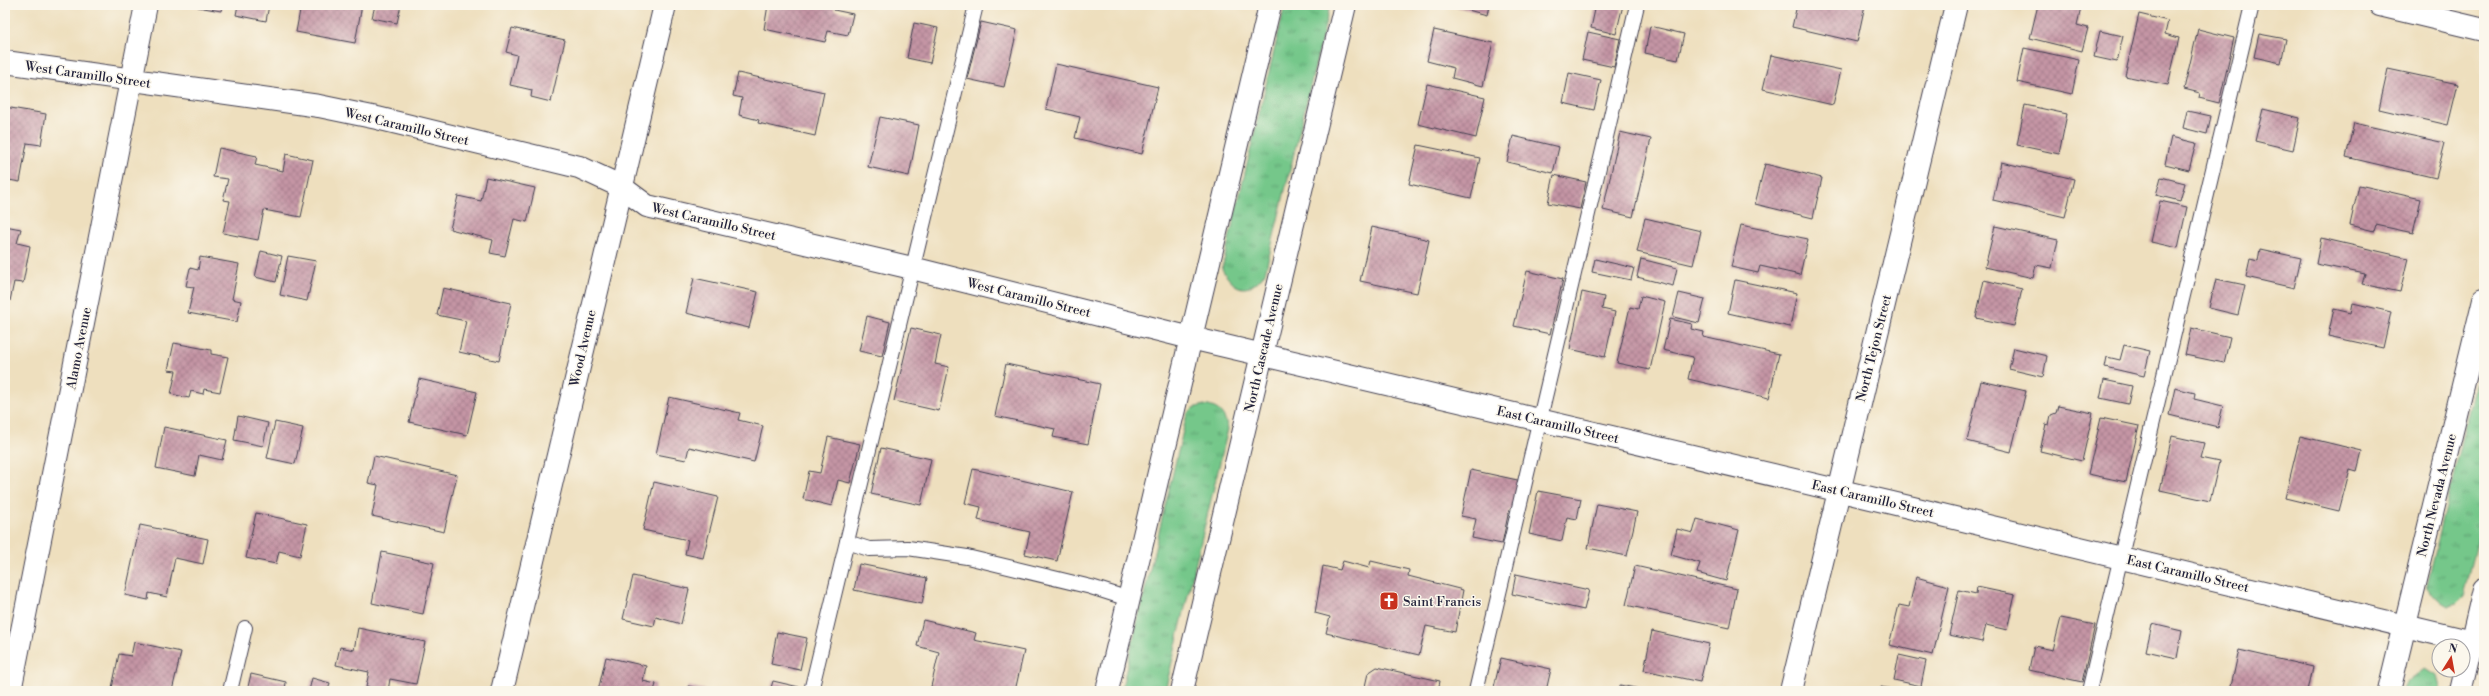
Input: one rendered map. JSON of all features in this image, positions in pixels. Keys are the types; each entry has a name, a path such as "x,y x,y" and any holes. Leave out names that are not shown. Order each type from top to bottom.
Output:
{"street":[{"name":"Alamo Avenue","path":"10,691 146,5"},
{"name":"Wood Avenue","path":"502,691 620,186 665,5"},
{"path":"1108,691 1270,5"},
{"name":"North Cascade Avenue","path":"1182,691 1261,354 1346,5"},
{"name":"North Tejon Street","path":"1791,691 1956,5"},
{"path":"2380,5 2484,30"},
{"name":"West Caramillo Street","path":"5,62 319,106 377,118 579,166 620,186 647,206 912,268 1191,338 1261,354"},
{"name":"North Nevada Avenue","path":"2389,691 2484,299"},
{"name":"East Caramillo Street","path":"1261,354 1839,490 2478,644"},
{"path":"2460,691 2478,644 2484,589"}],"lane":[{"path":"811,691 976,5"},
{"path":"1476,691 1541,420 1637,5"},
{"path":"2088,691 2252,5"},
{"path":"847,542 869,549 908,548 968,557 1084,585 1129,599"},
{"path":"230,691 245,628"}],"green space":[{"path":"1285,5 1330,5 1265,273 1253,285 1242,288 1232,282 1222,269"},
{"path":"2484,351 2484,514 2464,596 2457,603 2448,605 2430,594 2427,585"},
{"path":"1204,405 1218,410 1223,415 1228,429 1165,691 1121,691 1187,414 1193,408"},
{"path":"2426,669 2431,672 2431,678 2438,678 2441,691 2403,691 2406,683 2415,675"}],"building":[{"path":"199,5 222,5 221,11 198,7"},
{"path":"238,5 269,5 266,21 236,15"},
{"path":"301,5 362,5 355,43 296,32"},
{"path":"375,5 401,5 397,23 372,18"},
{"path":"768,5 835,5 834,10 853,14 848,35 828,31 825,42 764,29"},
{"path":"1449,5 1489,5 1487,15"},
{"path":"1596,5 1623,5 1616,34 1591,28"},
{"path":"1797,5 1865,5 1857,42 1792,27"},
{"path":"2038,5 2069,5 2081,8 2077,25 2088,28 2082,51 2030,38"},
{"path":"2139,14 2168,21 2165,34 2179,38 2168,85 2125,76"},
{"path":"981,22 1017,30 1004,87 967,79"},
{"path":"914,23 938,28 930,63 907,58"},
{"path":"1650,26 1684,34 1678,60 1645,53"},
{"path":"512,28 565,40 551,102 531,97 532,90 510,85 517,55 506,52"},
{"path":"2198,29 2234,38 2219,103 2199,98 2200,93 2184,89"},
{"path":"1434,30 1493,43 1483,86 1452,78 1454,68 1427,61"},
{"path":"2100,31 2123,36 2117,62 2094,57"},
{"path":"1588,32 1620,39 1614,67 1582,60"},
{"path":"2259,34 2286,39 2281,63 2254,57"},
{"path":"2024,48 2079,60 2072,94 2017,82"},
{"path":"1771,55 1841,70 1833,105 1763,89"},
{"path":"1056,64 1158,87 1142,154 1075,138 1080,117 1046,109"},
{"path":"2388,69 2458,84 2448,125 2379,109"},
{"path":"738,73 824,92 815,136 758,123 759,120 739,115 742,98 733,96"},
{"path":"1569,73 1601,80 1594,110 1563,103"},
{"path":"1427,84 1485,97 1476,138 1418,124"},
{"path":"2025,105 2067,114 2059,154 2017,145"},
{"path":"5,107 46,114 41,145 27,143 20,182 9,180 6,194"},
{"path":"2263,109 2300,118 2293,150 2255,141"},
{"path":"2187,111 2211,116 2207,134 2183,128"},
{"path":"880,117 919,125 909,176 868,167"},
{"path":"2354,123 2445,143 2436,178 2346,157"},
{"path":"1620,132 1651,139 1633,217 1603,210"},
{"path":"1513,136 1559,147 1553,173 1507,162"},
{"path":"2171,137 2196,143 2189,170 2165,164"},
{"path":"1418,145 1480,158 1471,198 1409,184"},
{"path":"219,148 257,156 255,165 283,171 286,154 313,160 301,217 264,210 258,240 223,233 230,201 223,200 228,179 213,177"},
{"path":"2001,162 2074,179 2065,217 1993,200"},
{"path":"1765,164 1822,178 1813,218 1755,204"},
{"path":"1554,175 1586,182 1580,209 1548,203"},
{"path":"486,177 535,188 527,222 514,219 505,256 490,253 493,240 450,229 458,196 481,201"},
{"path":"2161,177 2185,183 2180,201 2156,195"},
{"path":"2359,185 2421,199 2413,233 2376,225 2374,231 2350,225"},
{"path":"2160,201 2187,207 2178,248 2151,242"},
{"path":"1645,218 1701,231 1693,265 1637,252"},
{"path":"1741,225 1808,239 1800,275 1760,266 1758,273 1731,267"},
{"path":"5,226 21,229 17,243 30,246 23,283 14,282 10,301 5,300"},
{"path":"1995,226 2058,240 2052,268 2036,265 2033,278 1985,267"},
{"path":"1372,227 1429,240 1417,293 1360,281"},
{"path":"2321,238 2408,258 2400,292 2362,284 2365,274 2316,264"},
{"path":"2260,249 2301,258 2294,288 2246,277 2250,259 2258,261"},
{"path":"261,251 282,256 276,282 255,277"},
{"path":"288,256 316,261 307,301 280,295"},
{"path":"200,257 239,264 232,299 241,301 237,322 188,313 194,287 186,286 190,268 198,270"},
{"path":"1595,259 1634,268 1631,280 1592,272"},
{"path":"1641,259 1677,268 1673,286 1637,277"},
{"path":"1527,271 1563,279 1550,334 1514,326"},
{"path":"694,278 758,292 749,328 686,313"},
{"path":"2216,279 2245,285 2238,315 2209,308"},
{"path":"1735,280 1797,293 1790,327 1728,313"},
{"path":"1984,280 2022,289 2014,326 1976,318"},
{"path":"443,288 511,303 499,361 459,352 466,321 437,315"},
{"path":"1582,292 1604,297 1602,309 1615,312 1605,357 1570,349"},
{"path":"1679,293 1705,299 1699,323 1673,317"},
{"path":"1641,296 1665,302 1650,370 1617,363 1630,307 1638,309"},
{"path":"2353,303 2391,312 2383,348 2328,336 2334,309 2351,313"},
{"path":"867,316 890,322 882,356 859,351"},
{"path":"1670,319 1692,324 1691,329 1704,332 1703,337 1779,354 1769,398 1688,379 1693,357 1663,350"},
{"path":"911,328 941,335 935,364 949,367 939,411 894,401"},
{"path":"2191,328 2230,337 2224,363 2185,355"},
{"path":"174,343 211,350 211,354 228,357 220,392 204,389 203,394 191,391 189,398 171,394 176,371 168,370"},
{"path":"2124,345 2150,351 2144,376 2105,367 2107,357 2120,360"},
{"path":"2014,348 2047,356 2043,377 2009,369"},
{"path":"1006,364 1100,384 1088,444 1053,437 1055,429 995,416"},
{"path":"419,379 477,392 467,435 409,422"},
{"path":"2104,380 2132,386 2128,404 2100,398"},
{"path":"1981,381 2026,391 2011,452 1967,441"},
{"path":"2175,388 2195,393 2194,399 2223,406 2218,427 2169,415"},
{"path":"669,397 740,413 738,420 763,426 754,462 689,447 686,460 656,454"},
{"path":"2058,406 2093,413 2082,461 2040,451 2046,424 2049,425 2051,415 2056,413"},
{"path":"238,416 268,423 263,446 234,440"},
{"path":"2101,418 2139,426 2126,482 2088,474"},
{"path":"275,422 303,428 295,464 267,458"},
{"path":"164,427 227,440 222,460 199,455 195,476 156,468"},
{"path":"2172,436 2204,443 2200,458 2219,462 2210,501 2160,490"},
{"path":"2300,436 2362,451 2357,471 2350,469 2339,511 2285,498"},
{"path":"828,437 860,444 850,483 838,480 832,506 803,499 809,471 820,473"},
{"path":"881,448 931,459 921,505 871,494"},
{"path":"374,456 457,475 444,532 372,516 378,485 368,483"},
{"path":"973,469 1073,492 1057,561 1025,554 1030,532 978,520 981,507 965,503"},
{"path":"1471,470 1522,481 1515,511 1509,510 1502,544 1472,538 1476,519 1461,516"},
{"path":"654,482 718,497 703,558 685,554 688,540 643,530"},
{"path":"1538,491 1581,499 1577,519 1567,517 1562,541 1529,534"},
{"path":"1597,504 1637,512 1627,556 1588,548"},
{"path":"256,513 307,524 300,556 279,551 276,564 246,558"},
{"path":"1697,519 1739,530 1726,581 1697,573 1700,563 1671,555 1677,529 1693,533"},
{"path":"140,525 208,539 203,564 175,558 167,597 149,593 148,600 125,595"},
{"path":"382,552 434,563 423,614 372,603"},
{"name":"Saint Francis","path":"1343,561 1369,568 1371,561 1409,570 1408,576 1463,590 1455,632 1426,626 1419,655 1326,633 1330,617 1315,613 1323,566 1340,570"},
{"path":"859,564 927,578 922,604 854,590"},
{"path":"1635,566 1737,589 1729,628 1626,605"},
{"path":"1516,574 1589,590 1584,610 1512,594"},
{"path":"633,576 689,589 681,624 656,617 654,626 623,619"},
{"path":"1916,577 1949,586 1933,655 1889,645 1899,605 1909,607"},
{"path":"1977,587 2015,595 2007,630 1986,625 1982,642 1949,635 1959,590 1976,594"},
{"path":"2061,618 2095,625 2082,682 2029,670 2034,646 2053,650"},
{"path":"923,620 976,633 974,640 1024,651 1015,691 930,691 939,652 917,646"},
{"path":"2152,624 2182,631 2177,658 2146,651"},
{"path":"358,628 425,642 416,684 390,679 388,691 366,687 369,672 336,665 340,647 354,650"},
{"path":"1652,631 1709,644 1700,682 1644,670"},
{"path":"777,632 807,638 800,670 771,664"},
{"path":"134,642 181,652 172,691 124,691 112,688 119,654 131,656"},
{"path":"2239,650 2313,667 2308,691 2230,691"},
{"path":"1899,655 1926,661 1921,686 1894,680"},
{"path":"606,657 646,666 643,681 656,684 654,691 598,691"},
{"path":"1501,658 1551,669 1546,691 1493,691"},
{"path":"1377,667 1440,681 1438,691 1364,691 1368,673"},
{"path":"251,674 286,682 285,691 247,691"},
{"path":"312,678 330,683 328,691 309,691"},
{"path":"773,681 799,687 798,691 770,691"},
{"path":"1620,685 1645,690 1645,691 1619,691"},
{"path":"688,686 706,690 706,691 687,691"},
{"path":"1881,687 1898,690 1898,691 1880,691"}],"place":[{"name":"Saint Francis","path":"1389,601"}]}
